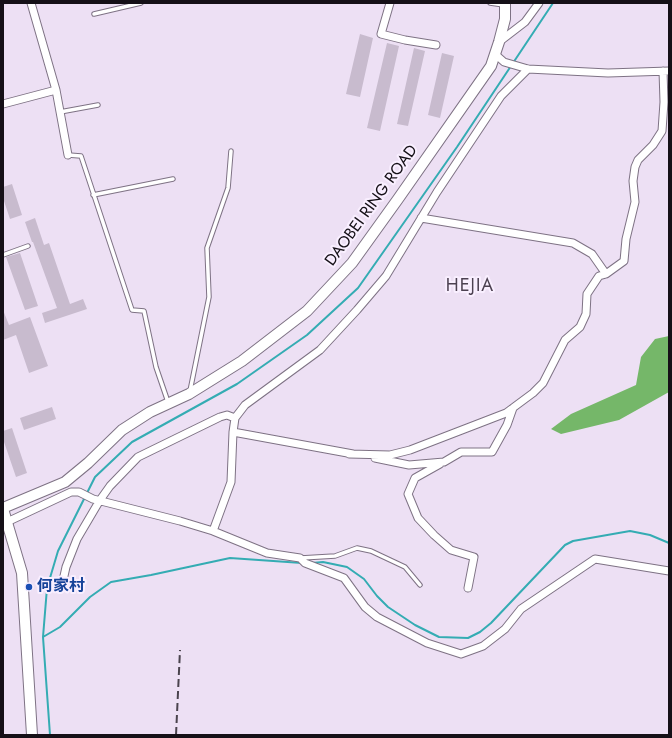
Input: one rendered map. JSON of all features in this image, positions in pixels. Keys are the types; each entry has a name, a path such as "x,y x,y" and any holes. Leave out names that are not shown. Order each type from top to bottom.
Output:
{"street":[{"path":"31,3 56,90 68,156"},
{"path":"390,3 381,34 436,45"},
{"path":"499,42 526,22 539,3"},
{"name":"DAOBEI RING ROAD","path":"3,509 65,482 88,463 122,430 150,412 189,394 242,361 307,311 352,262 398,199 490,66 499,42 505,19 505,4"},
{"path":"349,454 390,455 410,450 506,413 533,393 543,383 565,340 580,327 586,314 587,294 599,276 606,274 624,261 626,239 635,202 633,181 635,166 638,160 653,145 662,131 664,102 666,95 666,71 608,73 525,68 504,62 495,54"},
{"path":"213,531 231,482 235,418 245,405 320,350 386,276 501,96 525,68"},
{"path":"3,104 56,90"},
{"path":"422,218 574,243 592,254 606,274"},
{"path":"468,588 474,558 451,550 434,535 418,518 408,494 414,478 460,452 492,452 507,425 513,408"},
{"path":"62,585 66,567 77,539 96,500 138,457 220,417 227,415 235,418"},
{"path":"233,432 349,454 379,458 409,465 444,462"},
{"path":"7,522 71,492 213,531 267,553 300,558 305,563 344,578 365,607 378,617 427,643 461,654 483,646 505,629 521,609 595,559 669,571"},
{"path":"3,509 22,573 32,735"}],"lane":[{"path":"94,14 141,3"},
{"path":"490,3 505,4"},
{"path":"60,112 98,105"},
{"path":"189,394 209,297 207,248 228,188 231,151"},
{"path":"68,156 81,156 132,310 144,311 156,367 168,404"},
{"path":"93,195 173,179"},
{"path":"3,255 28,246"},
{"path":"300,558 335,556 357,548 371,550 405,567 420,585"}],"green space":[{"path":"669,336 669,392 619,420 561,434 551,429 571,414 636,385 641,357 655,339"}],"building":[{"path":"360,34 373,38 360,97 346,94"},
{"path":"387,43 399,46 380,131 367,128"},
{"path":"414,48 425,51 408,126 397,124"},
{"path":"442,53 454,56 440,118 428,115"},
{"path":"12,184 22,215 10,219 3,198 3,187"},
{"path":"35,218 44,245 49,243 70,304 83,299 87,309 45,323 42,313 57,308 25,222"},
{"path":"20,253 38,306 25,310 6,257"},
{"path":"3,310 9,325 30,317 48,366 29,373 16,335 3,340"},
{"path":"52,407 56,419 24,430 20,418"},
{"path":"12,428 27,473 16,477 3,439 3,431"}],"waterway":[{"path":"50,735 43,637 47,588 58,551 95,477 132,442 237,384 307,335 358,288 457,147 553,3"},
{"path":"312,563 323,562 347,567 364,579 388,607 415,625 439,637 468,638 480,632 491,623 565,545 573,541 630,531 650,535 669,543"},
{"path":"43,637 60,627 90,597 111,582 230,558 302,563"}],"railway":[{"path":"176,735 180,650"}],"place":[{"name":"何家村","path":"29,587"}],"district":[{"name":"HEJIA","path":"470,287"}]}
